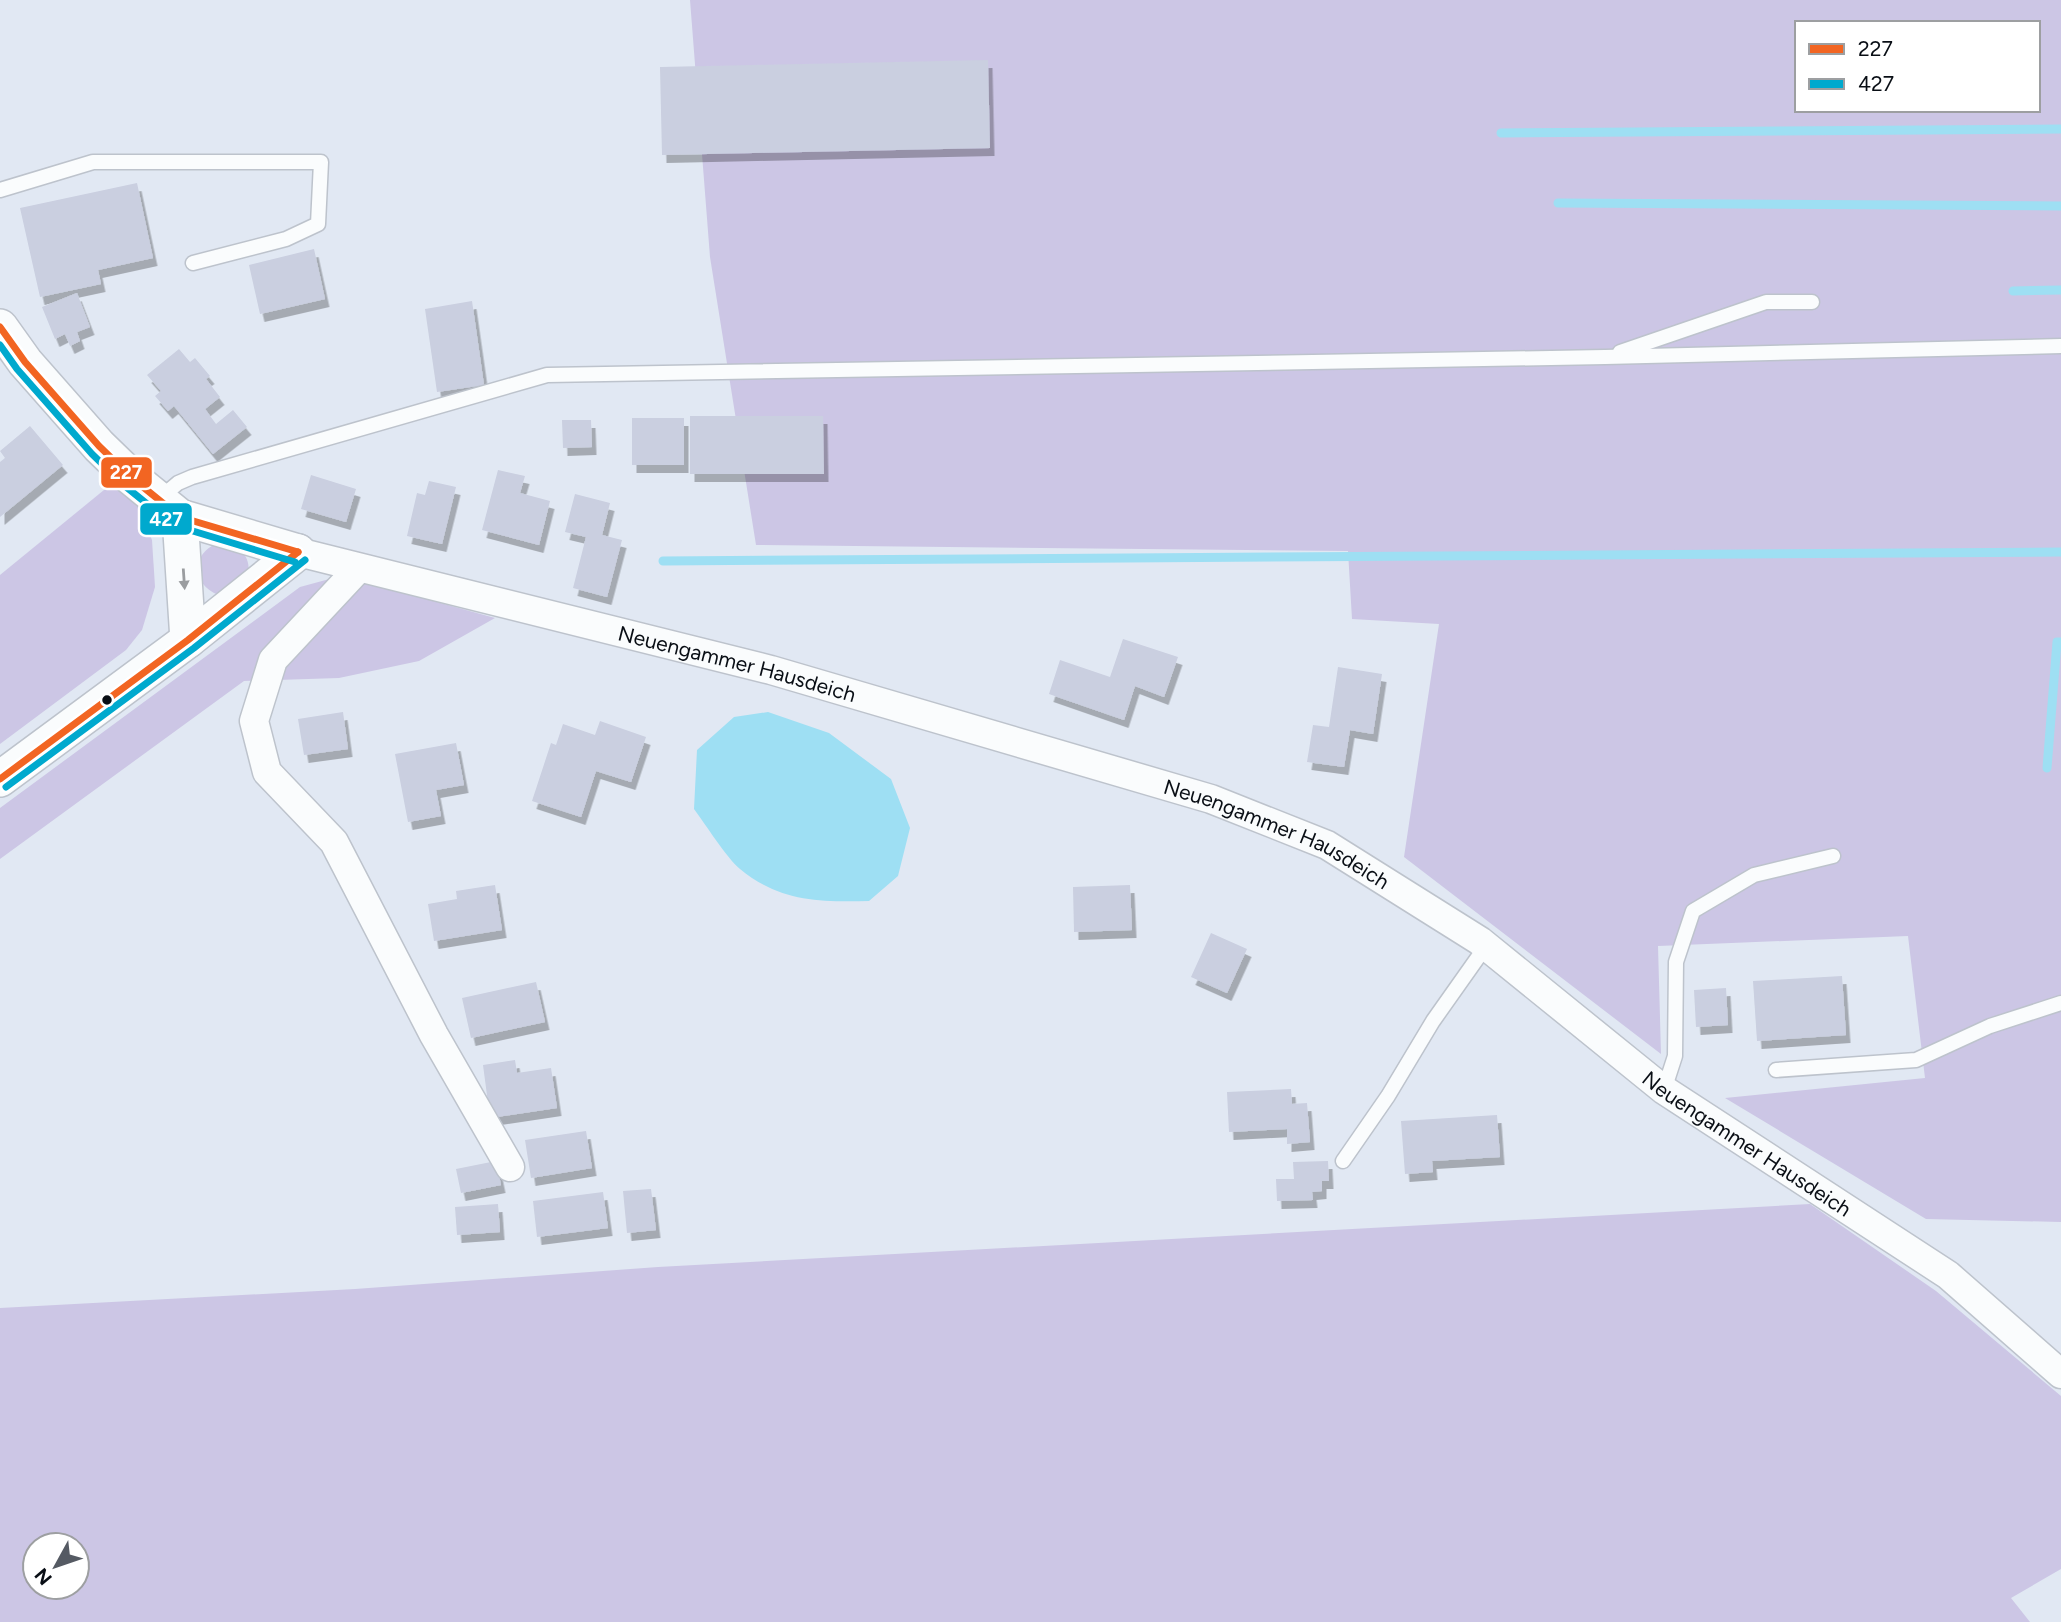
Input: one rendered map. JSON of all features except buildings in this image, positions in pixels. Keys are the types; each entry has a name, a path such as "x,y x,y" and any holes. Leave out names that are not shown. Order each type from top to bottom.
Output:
{"street":[{"name":"Neuengammer Hausdeich","path":"0,327 24,362 99,446 169,508 298,552 771,670 1211,799 1327,845 1486,946 1664,1090 1948,1275 2061,1374"},
{"path":"169,508 188,640"},
{"path":"0,779 188,640 298,552"},
{"path":"359,568 273,660 254,721 267,772 334,842 434,1035 510,1167"}],"lane":[{"path":"0,190 93,162 321,162 318,223 286,239 193,263"},
{"path":"1605,357 1766,302 1812,303"},
{"path":"169,508 178,483 192,477 547,375 1605,357 2061,346"},
{"path":"1664,1090 1675,1056 1676,962 1693,911 1754,876 1833,856"},
{"path":"1343,1161 1388,1096 1433,1021 1486,946"},
{"path":"1776,1070 1916,1060 1990,1026 2061,1003"}],"shaded area":[{"path":"690,0 2061,0 2061,1222 1926,1219 1725,1098 1925,1078 1908,936 1658,946 1661,1054 1404,857 1439,624 1352,619 1348,551 756,545 710,257"},
{"path":"115,481 138,506 152,540 155,587 142,630 126,650 0,744 0,575"},
{"path":"217,543 240,551 247,559 249,573 218,595 203,584 198,569 202,554"},
{"path":"333,578 368,583 495,618 419,661 339,678 244,681 0,859 0,808 300,587"},
{"path":"1810,1204 1936,1291 2061,1396 2061,1569 2011,1598 2030,1622 0,1622 0,1308 355,1289 658,1267"}],"water":[{"path":"768,712 829,733 891,779 910,828 898,876 869,901 801,898 770,888 734,864 694,809 697,750 734,717"}],"waterway":[{"path":"1501,133 2061,129"},
{"path":"1558,203 2061,206"},
{"path":"2013,291 2061,290"},
{"path":"663,561 2061,552"},
{"path":"2047,768 2057,642 2061,642"}],"transit line":[{"name":"227","path":"0,327 25,362 99,446 132,478 180,517 298,552"},
{"name":"427","path":"0,345 17,369 92,454 125,486 173,525 295,562"},
{"name":"227","path":"0,779 188,640 298,552"},
{"name":"427","path":"6,787 194,648 305,560"}]}
